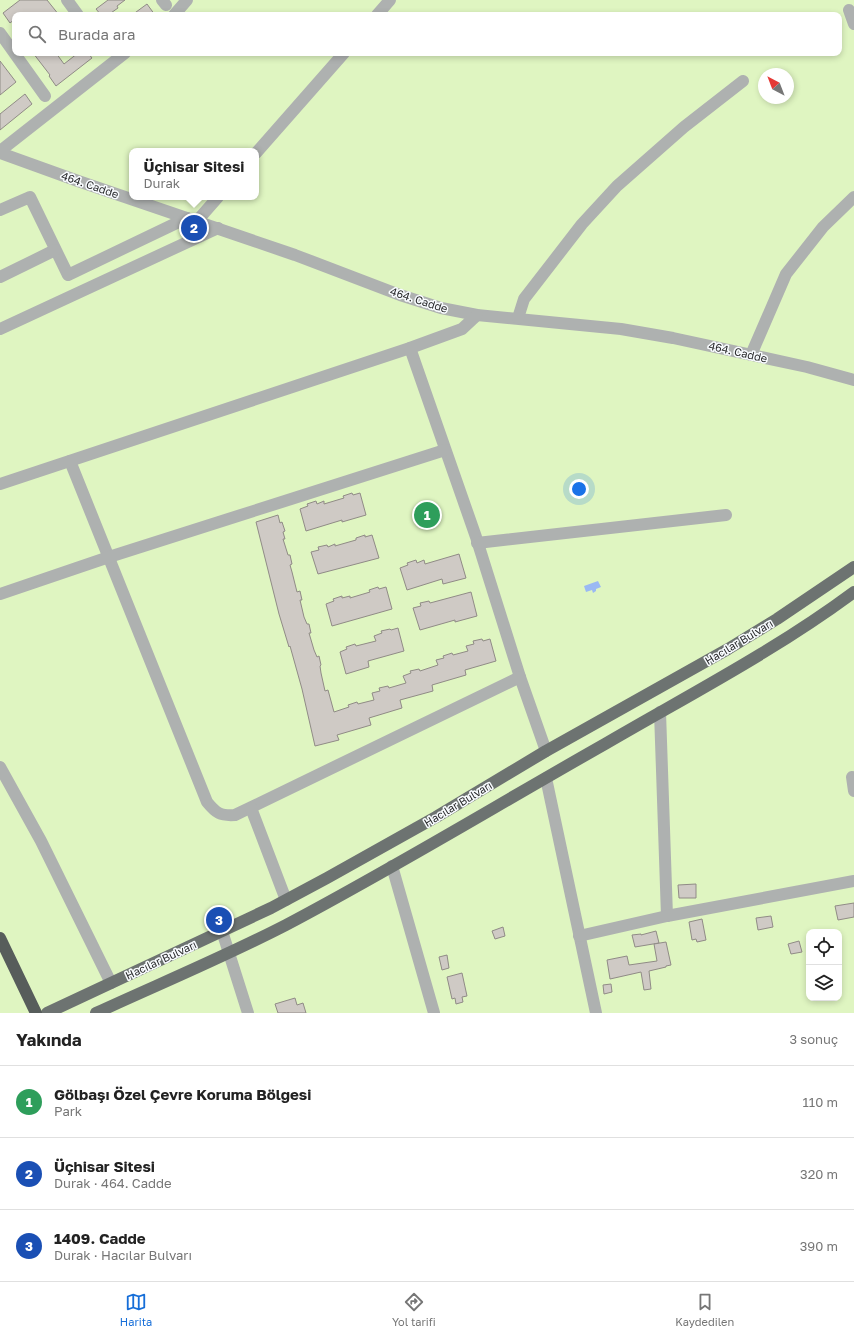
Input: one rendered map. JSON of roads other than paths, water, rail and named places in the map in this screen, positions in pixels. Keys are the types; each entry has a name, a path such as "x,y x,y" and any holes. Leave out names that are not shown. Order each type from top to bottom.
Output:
{"highway":[{"path":"0,938 36,1013"}],"main road":[{"name":"Hacılar Bulvarı","path":"47,1013 286,900 327,878 413,830 546,751 728,649 783,615 854,567"},
{"name":"Hacılar Bulvarı","path":"96,1013 229,952 308,913 763,654 854,592"}],"street":[{"path":"67,0 76,12"},
{"path":"177,12 187,0"},
{"path":"380,12 390,0"},
{"path":"850,10 854,24"},
{"path":"0,33 12,50"},
{"path":"16,56 45,96"},
{"path":"0,152 121,56"},
{"path":"259,150 341,56"},
{"path":"518,318 524,299 582,224 617,186 684,127 743,81"},
{"name":"464. Cadde","path":"0,152 129,197"},
{"path":"0,210 30,197 68,275 192,219 214,200"},
{"path":"752,355 786,274 823,227 854,197"},
{"name":"464. Cadde","path":"138,200 295,255 423,303 456,312 620,329 673,338 807,367 854,380"},
{"path":"0,329 218,228"},
{"path":"0,277 55,250"},
{"path":"0,484 410,348 462,329 477,315"},
{"path":"410,348 546,751"},
{"path":"0,594 109,557 445,450"},
{"path":"70,461 207,802 215,812 226,816 235,815 251,808 520,677"},
{"path":"477,543 726,515"},
{"path":"660,712 667,916"},
{"path":"0,767 41,841 111,983"},
{"path":"852,777 854,791"},
{"path":"546,778 596,1013"},
{"path":"251,808 286,900"},
{"path":"392,866 434,1013"},
{"path":"579,936 667,916 854,881"},
{"path":"222,930 248,1013"}],"water":[{"path":"598,581 601,587 596,589 593,593 592,590 586,592 584,586"}],"place":[{"name":"Üçhisar Sitesi","path":"194,228"},
{"name":"Gölbaşı Özel Çevre Koruma Bölgesi","path":"427,515"},
{"name":"1409. Cadde","path":"219,920"}]}
